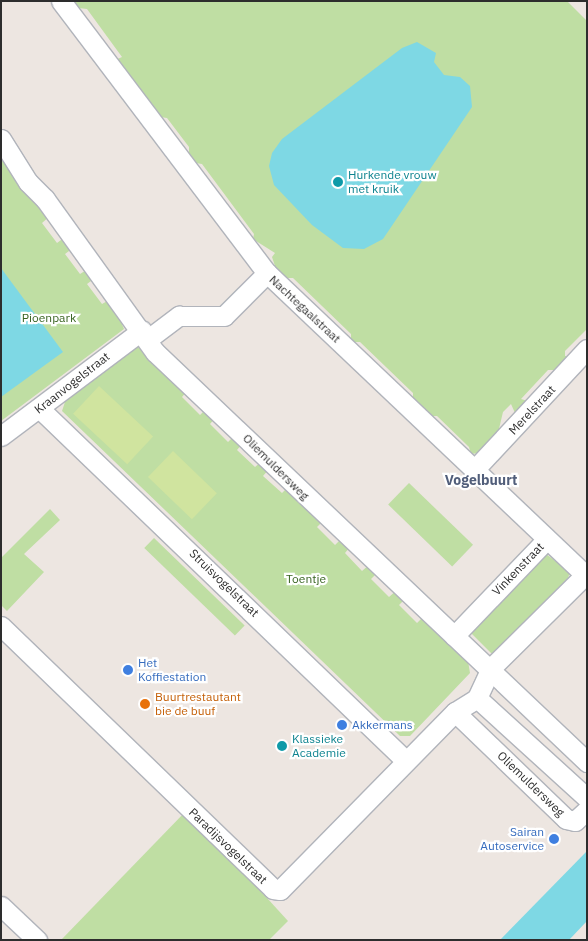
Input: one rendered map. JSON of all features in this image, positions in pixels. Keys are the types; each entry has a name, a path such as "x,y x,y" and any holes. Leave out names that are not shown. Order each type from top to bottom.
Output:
{"street":[{"name":"Nachtegaalstraat","path":"61,1 268,273 547,539"},
{"name":"Oliemuldersweg","path":"1,139 28,182 145,334 155,352 312,504 491,668 587,762"},
{"name":"Kraanvogelstraat","path":"1,436 145,334 179,316 224,316 268,273"},
{"name":"Merelstraat","path":"475,469 587,349"},
{"name":"Struisvogelstraat","path":"39,408 405,760"},
{"name":"Vinkenstraat","path":"454,636 547,539 586,574 491,668 477,698"},
{"name":"Paradijsvogelstraat","path":"1,626 273,889 286,887 405,760 455,712 477,698"},
{"path":"477,698 587,798"},
{"name":"Oliemuldersweg","path":"455,712 566,819 575,821 587,810"},
{"path":"1,906 37,940"}],"green space":[{"path":"67,1 567,1 587,21 587,329 565,351 565,356 575,356 561,370 548,370 521,399 531,402 515,413 511,404 503,412 498,433 479,453 471,454 469,447 437,416 423,416 404,398 413,398 413,393 360,342 347,342 345,339 351,339 351,334 293,278 279,278 272,257 275,253 253,239 254,234 202,164 189,162 181,151 189,152 189,147 167,118 154,116 113,61 122,57 87,9 70,7"},
{"name":"Pioenpark","path":"1,152 50,216 42,223 57,243 65,237 73,248 65,254 80,274 88,269 95,278 87,284 102,304 111,299 124,329 1,421"},
{"name":"Toentje","path":"142,343 188,390 182,397 200,415 207,408 216,417 210,424 228,442 235,435 243,443 237,450 255,467 262,461 270,468 263,476 282,493 289,486 324,520 317,527 335,545 342,538 351,546 345,553 362,571 370,564 378,572 371,579 389,597 397,590 406,598 399,605 417,623 423,617 468,661 470,673 410,736 400,736 62,411 66,399"},
{"path":"99,386 153,436 127,464 73,414"},
{"path":"173,451 217,493 192,519 148,477"},
{"path":"409,483 473,545 452,566 388,505"},
{"path":"50,509 60,520 24,554 44,572 7,611 1,605 1,558"},
{"path":"154,538 245,626 235,636 144,548"},
{"path":"546,554 570,572 568,578 497,653 491,653 471,633"},
{"path":"187,810 288,921 269,940 61,940"}],"water":[{"path":"417,42 436,53 434,62 444,75 460,77 470,86 472,107 383,239 364,249 343,248 312,225 274,185 269,166 272,153 282,139 402,48"},
{"path":"1,268 63,352 1,397"},
{"path":"587,851 587,921 569,940 500,940"}],"place":[{"name":"Hurkende vrouw met kruik","path":"338,182"},
{"name":"Het Koffiestation","path":"128,670"},
{"name":"Buurtrestautant bie de buuf","path":"145,704"},
{"name":"Akkermans","path":"342,725"},
{"name":"Klassieke Academie","path":"282,746"},
{"name":"Sairan Autoservice","path":"554,839"}],"district":[{"name":"Vogelbuurt","path":"481,480"}]}
